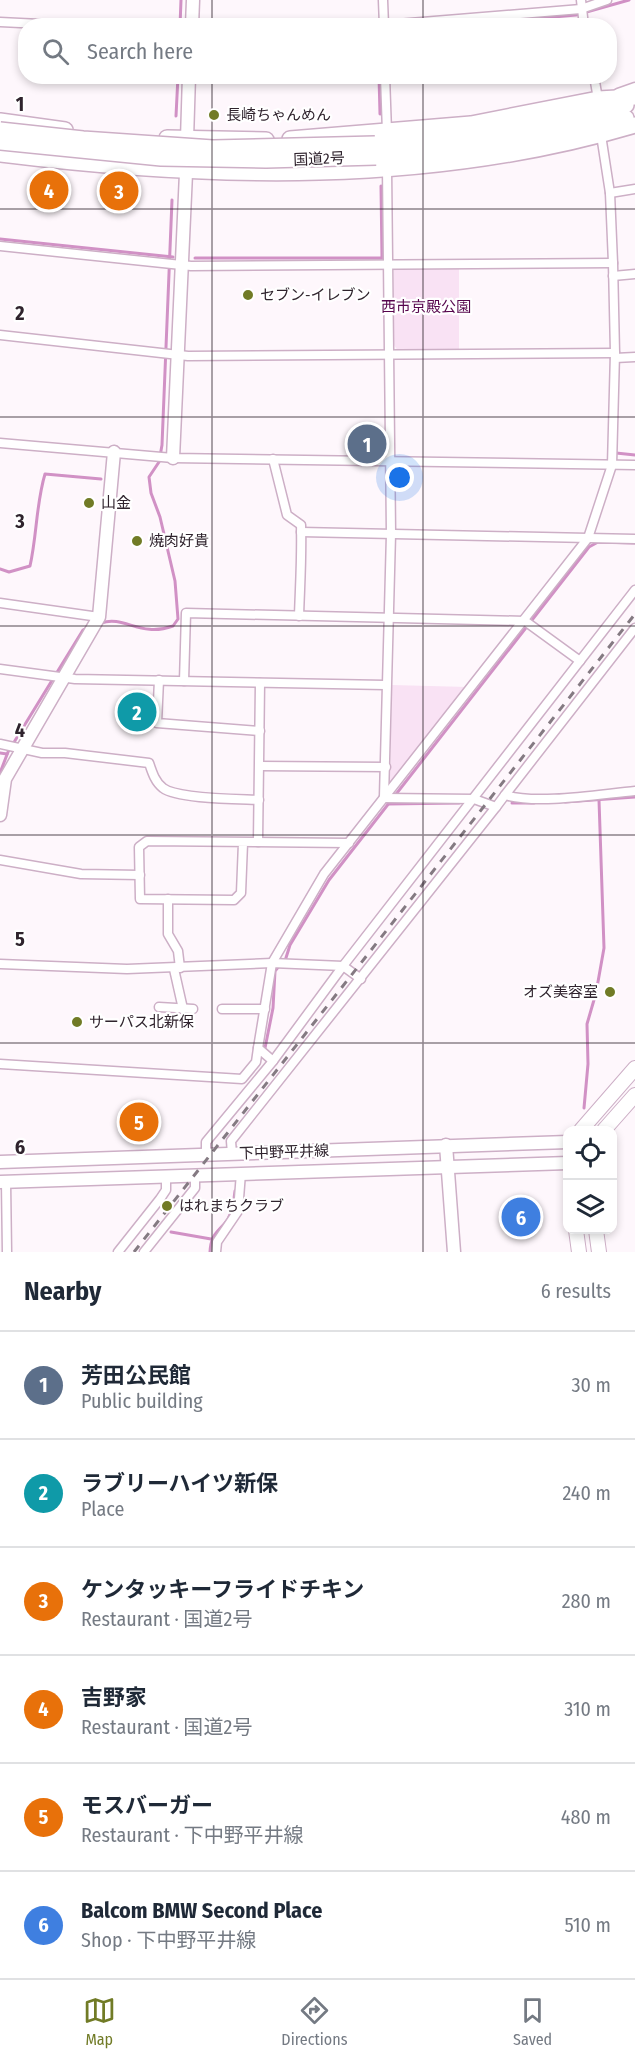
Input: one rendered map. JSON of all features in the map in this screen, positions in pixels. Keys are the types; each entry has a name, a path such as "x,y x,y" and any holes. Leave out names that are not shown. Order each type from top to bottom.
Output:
{"highway":[{"path":"0,121 80,132 187,139 266,140 387,133 471,124 598,99 635,97"},
{"name":"国道2号","path":"0,129 83,139 192,147 265,148 379,156 635,103"},
{"name":"国道2号","path":"0,142 81,152 192,159 379,156 512,142 635,116"},
{"path":"0,154 82,165 186,173 320,172 379,156 553,147 635,127"}],"main road":[{"path":"585,1126 635,1068"},
{"path":"608,1126 635,1095"},
{"path":"577,1234 579,1252"},
{"path":"597,1234 599,1252"}],"street":[{"path":"192,18 193,0"},
{"path":"383,0 384,18"},
{"path":"491,18 582,12 607,0"},
{"path":"0,22 18,23"},
{"path":"164,457 174,265 186,173 189,84"},
{"path":"385,84 387,133"},
{"path":"595,84 598,99 635,87"},
{"path":"0,1064 242,1079 256,1062 265,1009 278,964 324,874 390,798 528,623 588,538 612,465 615,356 613,263 610,193 601,135"},
{"path":"379,156 389,264 391,534 385,685 386,767 390,798"},
{"path":"610,193 635,189"},
{"path":"0,246 174,265 613,263"},
{"path":"613,276 635,274"},
{"path":"0,334 170,355 390,353 635,357"},
{"path":"0,443 164,457 635,465"},
{"path":"0,815 11,745 97,622 114,452"},
{"path":"273,459 286,515 301,525 303,562 300,572 299,615"},
{"path":"301,532 635,539"},
{"path":"206,1155 206,1142 273,1061 343,966 635,590"},
{"path":"0,603 97,622"},
{"path":"184,681 186,613 388,617 528,623 580,661"},
{"path":"232,1154 231,1141 361,979 635,628"},
{"path":"0,669 58,677 385,685"},
{"path":"159,680 157,723 260,731"},
{"path":"258,842 260,683"},
{"path":"11,745 42,753 65,753 149,763 155,778 165,790 207,798 259,800"},
{"path":"260,766 386,767"},
{"path":"505,795 516,798 574,797 635,791"},
{"path":"390,798 474,799 496,807"},
{"path":"243,843 241,893 234,900 140,898 139,847 147,841 349,843"},
{"path":"0,860 81,874 140,875"},
{"path":"168,899 168,934 178,951 177,969 183,1009"},
{"path":"0,964 177,969 278,964 343,966 361,979"},
{"path":"159,1007 193,1010"},
{"path":"222,1009 265,1009"},
{"path":"258,1048 273,1061"},
{"name":"下中野平井線","path":"0,1162 446,1144 563,1142"},
{"path":"446,1144 454,1252"},
{"name":"下中野平井線","path":"3,1182 563,1163"},
{"path":"216,1252 217,1242 238,1211 241,1173"},
{"path":"144,1252 195,1188 195,1174"},
{"path":"118,1252 166,1190 166,1175"},
{"path":"3,1182 8,1252"}],"green space":[{"name":"西市京殿公園","path":"394,267 459,268 459,351 398,351 394,345"},
{"path":"392,685 468,687 393,782 390,781"}],"waterway":[{"path":"180,18 181,0"},
{"path":"542,18 576,15 629,0"},
{"path":"176,116 178,84"},
{"path":"379,84 380,114"},
{"path":"195,258 382,258 381,186"},
{"path":"101,623 110,621 142,628 161,629 173,626 178,619 175,581 160,517 151,493 149,477 159,462 162,445 172,200"},
{"path":"0,239 173,257"},
{"path":"616,453 635,455"},
{"path":"0,569 9,572 30,566 45,474 101,479"},
{"path":"285,961 290,945 329,880 589,547 598,542 635,543"},
{"path":"0,773 8,752 83,630 89,627"},
{"path":"0,753 7,754"},
{"path":"565,802 635,797"},
{"path":"584,1108 588,1064 587,1024 596,993 604,948 599,800"},
{"path":"388,804 459,803"},
{"path":"512,803 534,803"},
{"path":"265,1048 273,1008 275,971 280,965"},
{"path":"210,1252 213,1237 230,1216 235,1191"},
{"path":"171,1232 211,1239"}],"railway":[{"path":"134,1252 635,614"}],"place":[{"name":"長崎ちゃんめん","path":"214,115"},
{"name":"吉野家","path":"49,190"},
{"name":"ケンタッキーフライドチキン","path":"119,191"},
{"name":"セブン-イレブン","path":"248,295"},
{"name":"芳田公民館","path":"367,444"},
{"name":"山金","path":"89,503"},
{"name":"焼肉好貴","path":"137,541"},
{"name":"ラブリーハイツ新保","path":"137,712"},
{"name":"オズ美容室","path":"610,992"},
{"name":"サーパス北新保","path":"77,1022"},
{"name":"モスバーガー","path":"139,1122"},
{"name":"はれまちクラブ","path":"167,1206"},
{"name":"Balcom BMW Second Place","path":"521,1217"}]}
